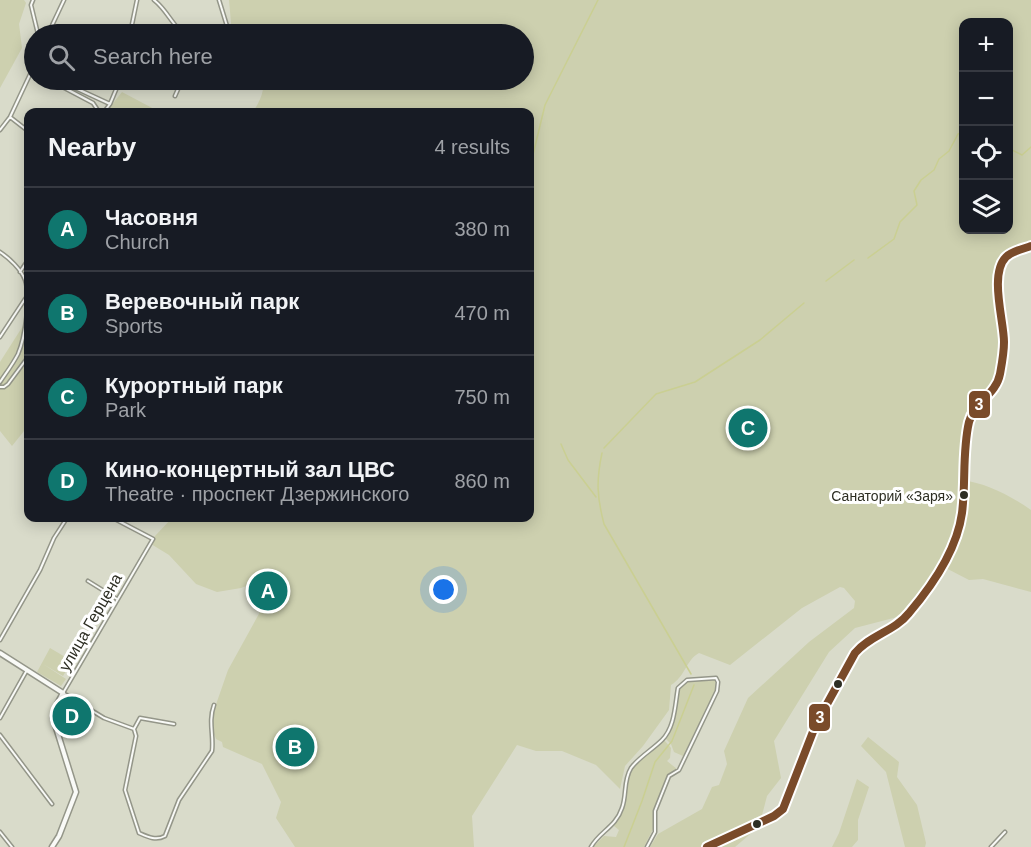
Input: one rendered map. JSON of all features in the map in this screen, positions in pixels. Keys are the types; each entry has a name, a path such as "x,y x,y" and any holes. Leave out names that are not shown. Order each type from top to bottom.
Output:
{"main road":[{"path":"0,653 63,693"},
{"name":"улица Герцена","path":"52,847 75,797 76,787 53,717 63,693"}],"street":[{"path":"33,0 31,5 36,24"},
{"path":"53,24 64,0"},
{"path":"132,24 137,0"},
{"path":"154,0 176,24"},
{"path":"158,3 163,0"},
{"path":"219,0 225,24"},
{"path":"0,130 10,117 24,87"},
{"path":"68,90 93,103 96,108"},
{"path":"80,90 110,104"},
{"path":"107,108 116,90"},
{"path":"175,96 178,90"},
{"path":"10,117 24,128"},
{"path":"707,847 774,816 783,809 816,724 855,653 863,644 908,616 945,560 957,533 962,513 965,452 970,419 978,405 992,392 1000,376 1004,341 999,297 1001,267 1010,254 1031,246"},
{"path":"0,252 8,258 24,279"},
{"path":"20,272 24,266"},
{"path":"0,337 24,302"},
{"path":"0,382 17,357 24,330"},
{"path":"0,387 8,384 24,362"},
{"path":"0,640 64,522"},
{"name":"улица Герцена","path":"63,693 153,539 122,522"},
{"path":"88,581 117,599"},
{"path":"0,718 27,670"},
{"path":"591,847 594,841 612,827 622,808 627,775 633,765 664,738 672,722 678,688 687,680 716,678 717,691 679,770 669,776 655,811 656,831 647,847"},
{"path":"63,693 104,718 134,729"},
{"path":"174,724 140,718 134,729 136,736 126,794 134,812 139,833 153,839 165,836 183,794 212,751 210,721 214,705"},
{"path":"0,735 52,804"},
{"path":"0,832 12,847"},
{"path":"991,847 1005,832"}],"green space":[{"path":"0,0 24,0 26,3 19,24 22,48 0,88"},
{"path":"229,0 1031,0 1031,244 1006,256 1001,263 996,286 1000,360 992,381 975,405 968,420 963,445 962,480 998,491 1031,510 1031,592 983,579 969,580 940,565 917,601 905,615 855,628 829,652 774,741 781,778 767,796 761,819 755,830 735,847 650,847 658,834 702,809 712,787 719,785 727,764 724,751 748,698 809,642 854,608 855,601 844,588 840,587 802,608 730,665 699,653 695,656 676,682 671,685 669,710 625,766 620,789 596,765 562,751 536,751 517,745 472,816 474,847 295,847 276,818 281,802 262,764 223,747 222,742 216,739 212,729 212,716 228,670 271,592 267,578 241,588 217,592 196,584 169,555 151,544 168,522 534,522 534,108 255,108 263,90 534,90 534,24 231,24"},
{"path":"122,92 152,108 109,108"},
{"path":"24,324 24,431 12,446 0,431 0,362"},
{"path":"50,648 72,661 63,676 43,664 66,679 61,686 37,672"},
{"path":"715,679 716,690 683,756 674,752 671,744 665,738 673,722 679,688 691,681"},
{"path":"868,737 899,762 897,777 917,805 925,847 905,847 886,772 861,746"},
{"path":"664,740 671,748 670,758 667,761 677,769 668,775 653,812 653,829 644,847 593,847 604,836 616,837 619,830 614,826 623,809 628,775 634,765"},
{"path":"857,779 869,787 858,820 858,840 852,847 832,847 839,833"}],"waterway":[{"path":"534,150 545,105 598,0"},
{"path":"868,258 894,239 900,222 917,205 914,191 921,180 934,170 939,159 949,151 959,134"},
{"path":"1013,150 1022,155 1031,147"},
{"path":"826,281 854,260"},
{"path":"604,448 656,394 695,382 760,340 804,303"},
{"path":"561,444 568,460 596,497"},
{"path":"602,453 598,489 604,524 691,674"},
{"path":"624,847 655,762 672,741 694,685"}],"transit line":[{"name":"3","path":"707,847 774,816 783,809 816,724 855,653 903,619 918,602 942,566 955,540 962,513 969,422 975,409 994,388 1000,374 1004,342 998,286 1001,265 1008,255 1031,246"}],"place":[{"name":"Курортный парк","path":"748,428"},
{"name":"Санаторий «Заря»","path":"964,495"},
{"name":"Часовня","path":"268,591"},
{"name":"Кино-концертный зал ЦВС","path":"72,716"},
{"name":"Веревочный парк","path":"295,747"}]}
